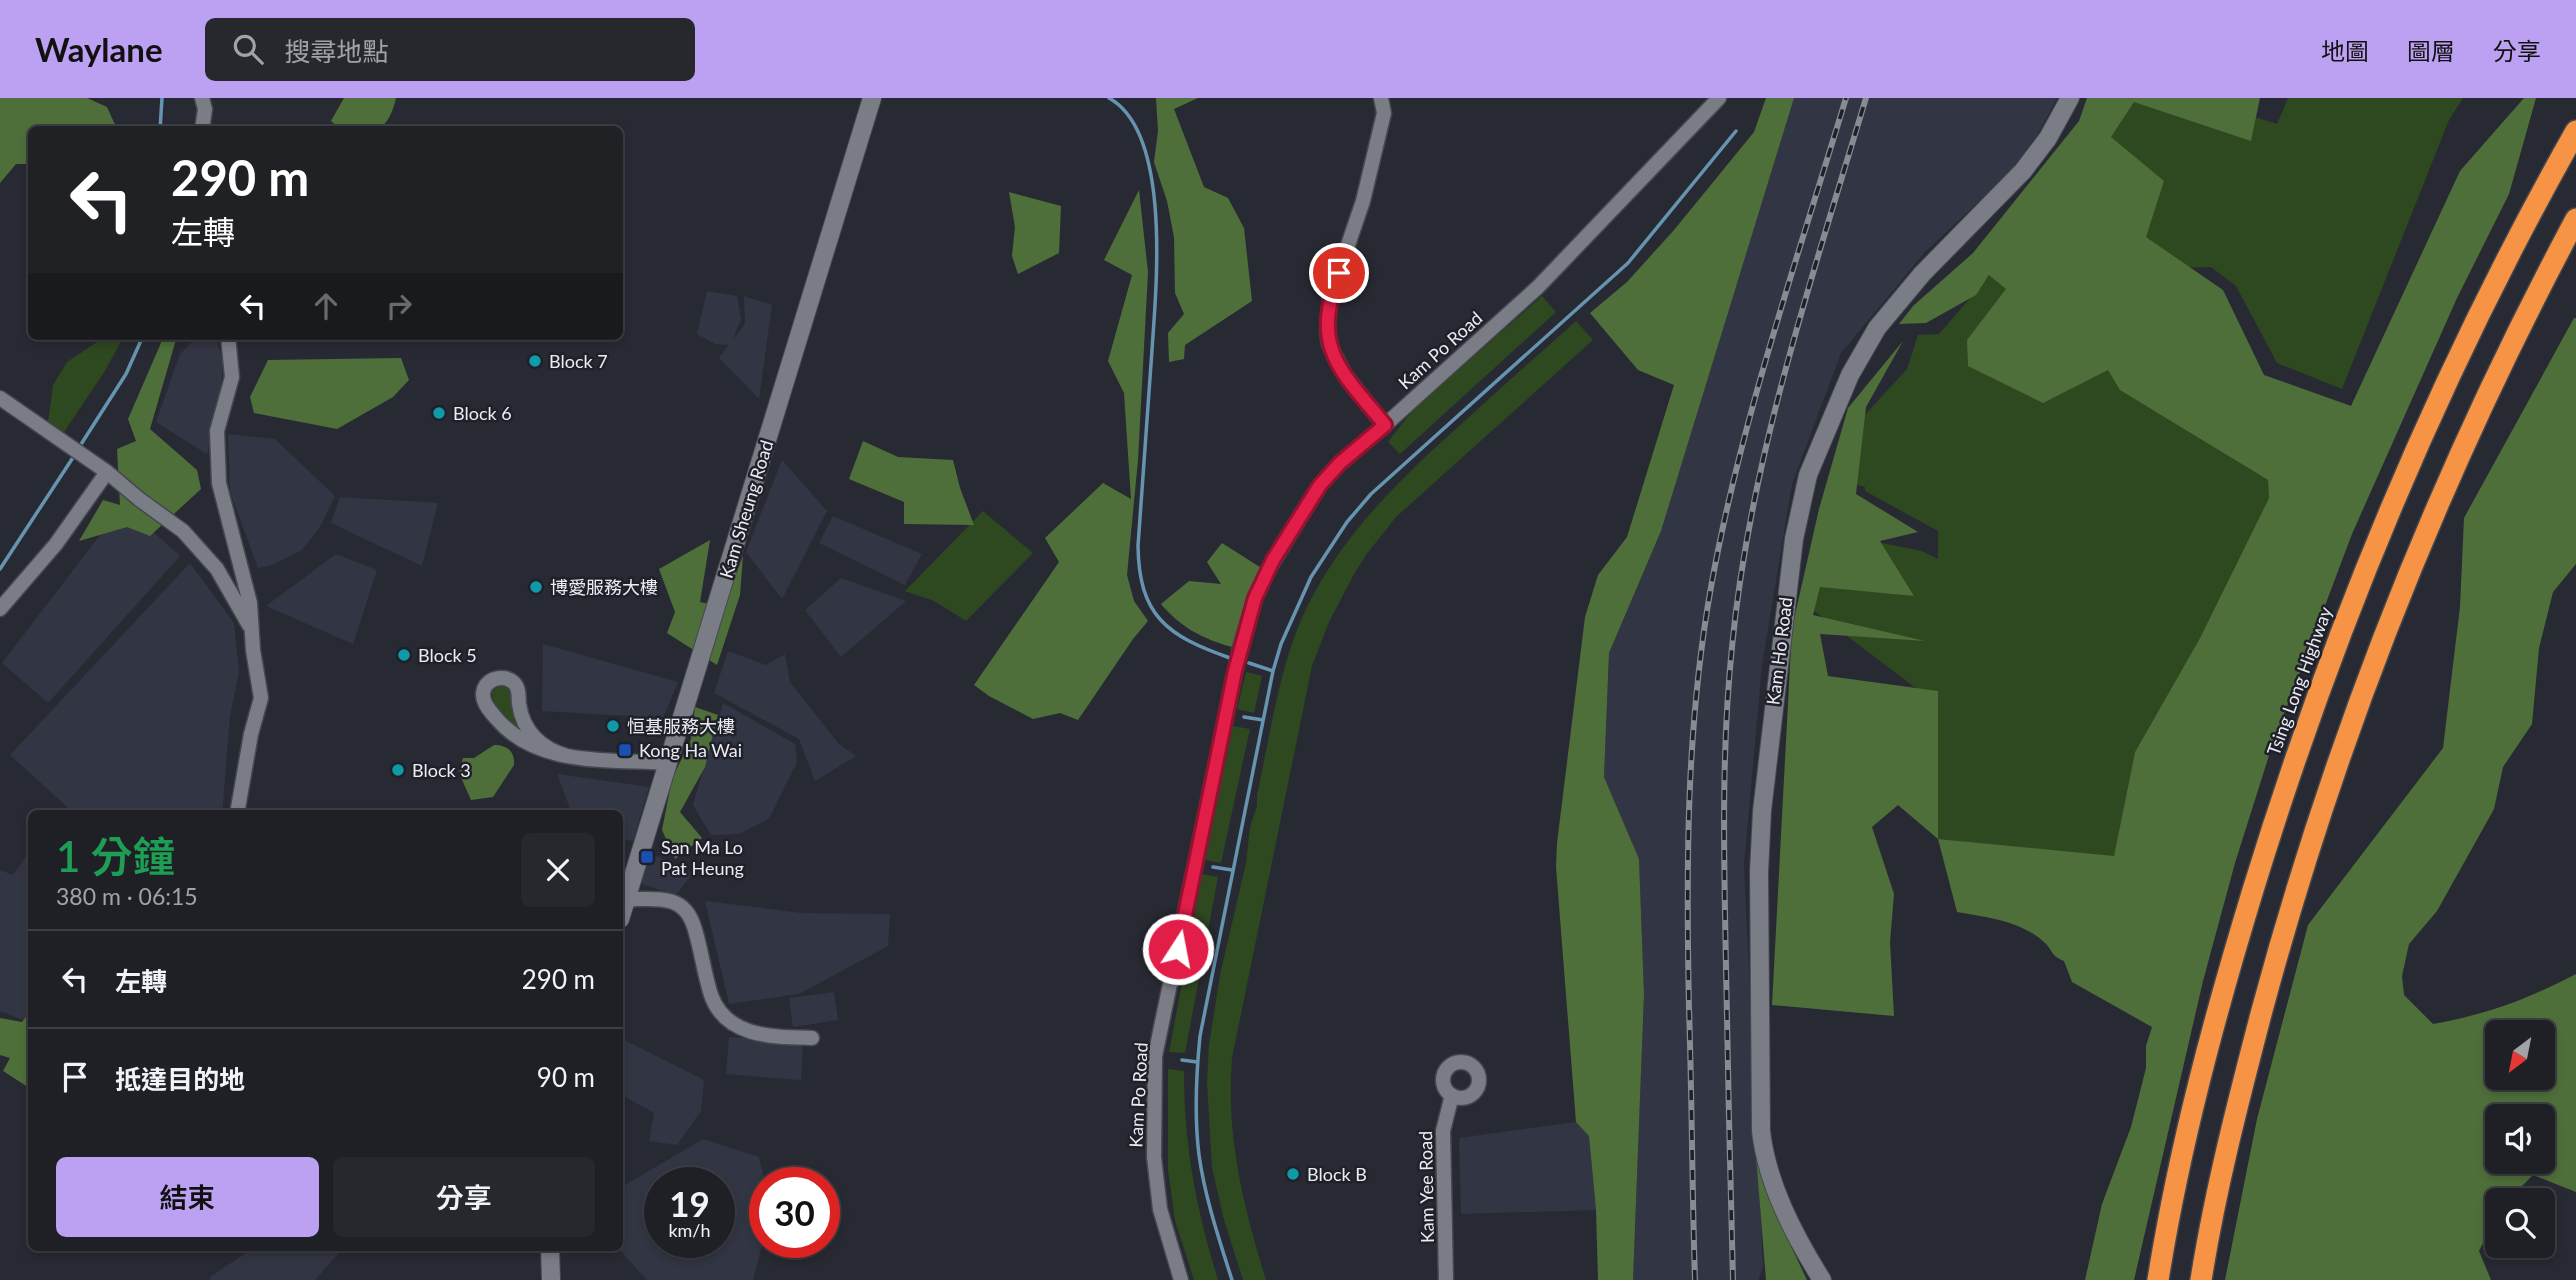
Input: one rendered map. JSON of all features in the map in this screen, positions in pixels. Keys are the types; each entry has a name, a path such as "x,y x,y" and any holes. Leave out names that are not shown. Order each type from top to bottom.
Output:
{"highway":[{"name":"Tsing Long Highway","path":"2158,1280 2172,1203 2214,1024 2270,832 2312,710 2348,612 2426,427 2509,255 2576,131"},
{"path":"2201,1280 2236,1112 2262,1011 2341,753 2387,628 2435,511 2489,391 2576,219"}],"main road":[{"name":"Kam Sheung Road","path":"623,909 872,98"},
{"name":"Kam Ho Road","path":"1822,1280 1785,1212 1763,1148 1761,1131 1759,872 1762,811 1786,595 1801,498 1816,451 1864,347 1922,274 2029,163 2048,138 2070,98"},
{"path":"550,1251 551,1280"}],"street":[{"path":"202,98 205,109 203,126"},
{"path":"1381,98 1384,113 1363,201 1330,298 1327,332 1332,352 1345,375 1385,425"},
{"name":"Kam Po Road","path":"1181,1280 1160,1209 1154,1157 1155,1056 1237,659 1255,598 1273,560 1304,509 1340,463 1538,286 1719,98"},
{"path":"228,340 232,377 217,431 219,483 250,603 261,698 251,734 238,810"},
{"path":"0,398 107,472 183,531 217,569 252,629"},
{"path":"0,609 56,544 107,472"},
{"path":"567,757 543,747 532,736 521,712 517,687 512,681 505,678 490,681 485,688 485,703 509,731 533,747 567,757 667,763"},
{"path":"626,899 669,901 678,904 688,913 694,926 711,995 730,1023 768,1037 812,1038"},
{"name":"Kam Yee Road","path":"1446,1280 1443,1131 1444,1118 1452,1095"}],"shaded area":[{"path":"1794,98 2057,98 2038,134 2011,171 1925,252 1841,353 1792,484 1762,665 1744,865 1763,1268 1758,1280 1633,1280 1644,994 1639,859 1604,777 1609,653 1661,531"},
{"path":"707,291 737,296 741,319 732,341 745,324 744,296 772,305 759,399 719,358 729,345 715,344 697,334"},
{"path":"194,340 216,340 223,361 221,388 207,454 156,422 180,354"},
{"path":"228,434 275,439 335,496 320,527 302,550 272,565 258,568 230,492"},
{"path":"782,460 827,511 782,599 746,552"},
{"path":"340,497 438,503 422,566 331,523"},
{"path":"123,505 180,556 48,703 2,663"},
{"path":"833,516 922,554 905,585 819,543"},
{"path":"336,554 377,570 353,644 266,606"},
{"path":"190,563 234,623 239,672 230,716 222,810 71,810 10,755"},
{"path":"841,578 906,601 841,657 805,610"},
{"path":"543,644 678,682 663,718 542,711"},
{"path":"728,651 766,665 785,654 790,682 838,743 856,756 815,781 799,739 714,693"},
{"path":"723,703 795,744 797,762 769,819 739,834 711,835 693,805"},
{"path":"557,774 649,787 633,841 623,839 623,810 570,810"},
{"path":"28,853 28,1022 0,1011 0,870 13,875"},
{"path":"652,854 693,873 676,895 636,882"},
{"path":"705,901 802,913 890,914 888,946 799,994 729,1004"},
{"path":"834,992 838,1020 793,1027 789,998"},
{"path":"729,1037 803,1042 801,1080 726,1074"},
{"path":"623,1040 704,1080 701,1111 677,1145 649,1141 654,1113 623,1096"},
{"path":"1576,1122 1589,1135 1596,1210 1461,1214 1459,1138"},
{"path":"703,1139 759,1157 761,1167 749,1167 749,1258 758,1258 753,1280 647,1280 621,1251 623,1251 623,1186 644,1174 644,1258 735,1258 735,1167 656,1167"},
{"path":"249,1251 340,1251 315,1280 209,1278"}],"green space":[{"path":"0,98 87,98 107,107 116,126 28,126 28,164 16,164 0,183"},
{"path":"344,98 396,98 388,119 381,126 337,126 331,121"},
{"path":"1156,98 1198,98 1174,109 1204,187 1228,198 1244,228 1252,301 1185,345 1184,359 1169,362 1168,333 1184,314 1175,293 1174,237 1167,201 1154,162 1158,131"},
{"path":"1766,98 1794,98 1661,531 1609,653 1604,777 1639,859 1644,994 1633,1280 1598,1280 1596,1210 1589,1136 1576,1122 1556,867 1557,843 1585,617 1598,575 1627,537 1674,385 1638,370 1590,313 1627,282 1674,230 1754,132"},
{"path":"2087,98 2260,98 2251,141 2134,102 2111,137 2164,181 2146,237 2223,290 2264,375 2351,406 2460,171 2524,98 2536,98 2509,194 2457,298 2352,534 2272,746 2235,863 2203,981 2134,1280 2085,1280 2102,1204 2131,1127 2146,1068 2146,1046 2152,1027 2072,982 2064,961 2026,930 2003,921 1957,912 1938,839 2114,856 2135,752 2200,638 2269,498 2268,480 2120,390 2108,370 2043,403 1968,366 1967,340 2006,289 1989,275 1976,295 1926,323 1899,324 1913,306 1973,253 2079,121"},
{"path":"2132,98 2195,98 2277,124 2288,98 2463,98 2449,120 2342,389 2277,363 2236,286 2211,267 2030,270"},
{"path":"1139,190 1148,272 1138,460 1127,575 1134,601 1148,621 1078,720 1060,713 1033,719 974,685 1059,562 1045,538 1103,483 1131,499 1124,393 1108,361 1132,275 1104,260"},
{"path":"1009,192 1061,206 1059,253 1018,274 1012,256 1015,227"},
{"path":"2004,259 2232,458 2268,480 2269,498 2200,638 2135,752 2114,857 1938,839 1938,705 1805,604 1831,533 1922,551 1938,559 1938,531 1865,491 1865,487 1845,481 1851,430 1907,369 1918,335 1939,334"},
{"path":"1542,296 1556,312 1400,454 1388,442 1412,411"},
{"path":"2576,318 2576,564 2553,592 2539,648 2532,724 2503,767 2494,809 2437,911 2409,944 2402,976 2404,995 2433,1024 2506,1005 2576,974 2576,1192 2533,1175 2520,1188 2485,1188 2485,1240 2479,1251 2491,1280 2225,1280 2257,1119 2308,925 2443,748 2460,607 2464,518"},
{"path":"1576,321 1593,340 1396,517 1353,576 1329,622 1312,666 1232,1058 1232,1116 1238,1170 1266,1280 1243,1280 1224,1220 1212,1168 1207,1082 1209,1045 1220,975 1246,863 1250,827 1257,806 1274,711 1290,650 1312,598 1329,568 1370,514 1443,440"},
{"path":"100,340 119,340 105,371 64,432 48,422 53,385 67,362"},
{"path":"162,340 176,340 150,429 197,470 201,489 150,536 127,527 79,541 103,500 120,505 117,449 136,441 128,419"},
{"path":"1903,341 1866,407 1856,494 1918,532 1880,541 1914,596 1820,587 1813,615 1925,641 1820,634 1828,676 1938,691 1938,839 1898,805 1872,827 1894,894 1890,942 1894,1016 1772,1005 1792,628 1819,509 1848,408"},
{"path":"401,358 409,380 393,397 337,429 254,413 250,397 268,360"},
{"path":"863,441 898,457 953,460 974,525 904,524 904,502 849,479"},
{"path":"983,511 1033,553 966,621 934,601 905,591"},
{"path":"710,540 700,602 723,607 743,556 740,595 717,665 667,633 675,612 659,569"},
{"path":"1222,543 1263,569 1232,647 1193,631 1161,604 1189,581 1221,584 1207,562"},
{"path":"1246,672 1262,676 1254,713 1237,709"},
{"path":"499,685 510,691 513,714 521,730 494,703 492,691"},
{"path":"695,707 718,715 705,767 680,812 702,838 675,859 662,830 672,779 691,739"},
{"path":"1233,726 1250,729 1221,863 1205,860"},
{"path":"494,745 510,750 514,765 493,797 471,800 459,773 463,758 474,758"},
{"path":"1202,874 1218,877 1185,1053 1169,1052"},
{"path":"28,1014 28,1087 3,1071 10,1058 0,1055 0,1018 22,1022"},
{"path":"1168,1069 1184,1071 1186,1125 1193,1177 1218,1280 1194,1280 1175,1221 1168,1170"},
{"path":"1755,1144 1774,1210 1807,1280 1766,1280"}],"waterway":[{"path":"160,126 162,98"},
{"path":"1109,98 1129,116 1143,144 1156,214 1156,290 1138,546 1144,590 1151,606 1173,631 1189,641 1230,658"},
{"path":"1232,1280 1217,1234 1199,1155 1197,1066 1200,1036 1273,671 1281,644 1311,577 1347,522 1371,494 1628,263 1736,131"},
{"path":"78,449 126,374 141,340"},
{"path":"0,569 74,456"},
{"path":"1249,663 1273,671"},
{"path":"1244,717 1263,720"},
{"path":"1213,867 1232,870"},
{"path":"1182,1060 1197,1062"}],"railway":[{"path":"1695,1280 1688,850 1692,745 1703,640 1723,525 1754,402 1846,98"},
{"path":"1733,1280 1724,847 1726,727 1732,647 1753,507 1768,438 1805,301 1866,98"}],"place":[{"name":"Block 7","path":"535,361"},
{"name":"Block 6","path":"439,413"},
{"name":"博愛服務大樓","path":"536,587"},
{"name":"Block 5","path":"404,655"},
{"name":"恒基服務大樓","path":"613,726"},
{"name":"Kong Ha Wai","path":"625,750"},
{"name":"Block 3","path":"398,770"},
{"name":"San Ma Lo Pat Heung","path":"647,857"},
{"name":"Block B","path":"1293,1174"}],"route":[{"path":"1178,949 1235,671 1255,598 1273,560 1320,485 1340,463 1385,425 1345,375 1329,344 1327,318 1330,298 1339,273"}]}
